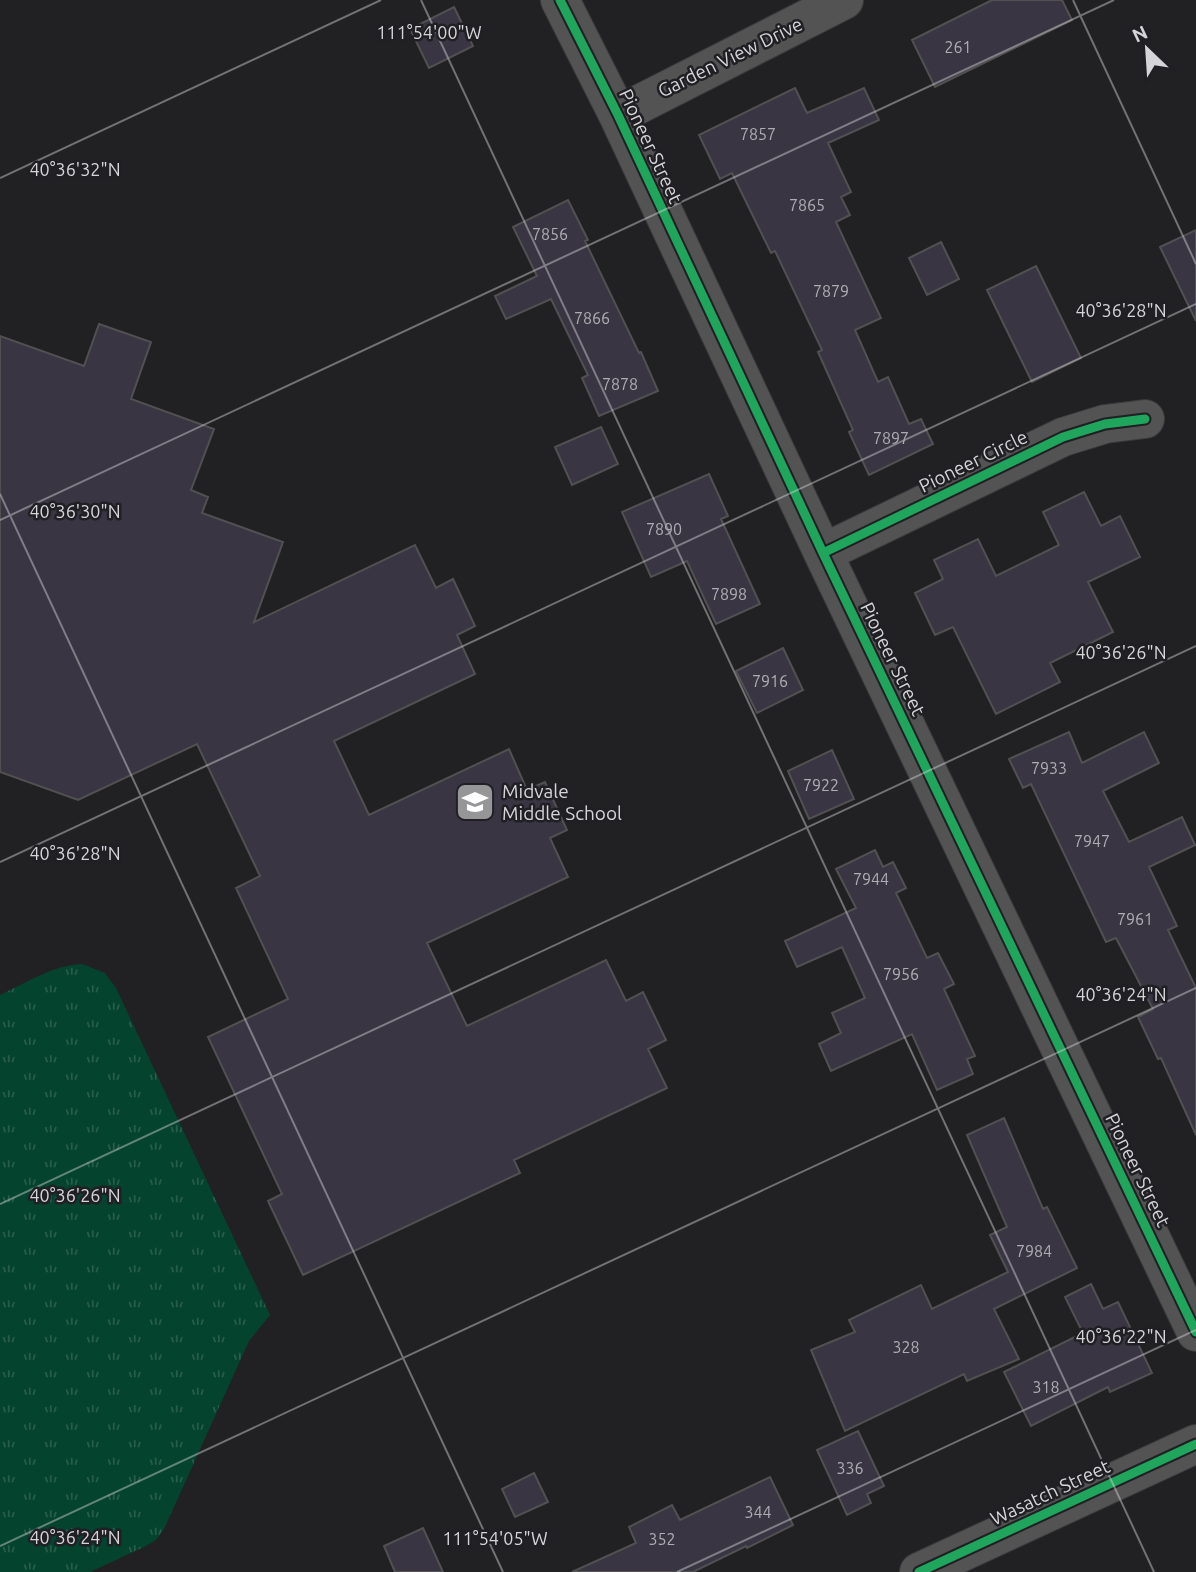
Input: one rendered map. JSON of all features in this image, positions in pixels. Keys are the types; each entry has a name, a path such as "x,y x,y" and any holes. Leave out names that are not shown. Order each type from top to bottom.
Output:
{"street":[{"name":"Pioneer Street","path":"560,0 618,115 823,553 1196,1332"},
{"name":"Garden View Drive","path":"618,115 844,0"},
{"name":"Pioneer Circle","path":"823,553 1063,437 1105,424 1144,419"},
{"name":"Wasatch Street","path":"919,1572 1196,1444"}],"green space":[{"path":"82,964 105,973 116,988 270,1315 249,1341 164,1529 156,1540 90,1572 0,1572 0,995 50,971"}],"building":[{"path":"992,0 1062,0 1072,20 935,87 912,40"},
{"path":"454,7 473,46 429,68 410,29"},
{"path":"795,88 807,113 864,88 879,120 828,143 851,192 841,197 850,215 836,222 881,318 855,330 878,382 888,377 909,424 921,419 933,444 869,475 849,432 853,430 818,352 822,350 775,251 771,253 732,173 720,179 699,135"},
{"path":"568,200 658,391 599,416 582,378 588,375 551,299 506,319 495,296 537,276 513,227"},
{"path":"1196,230 1196,321 1160,247"},
{"path":"941,242 959,279 927,295 909,258"},
{"path":"1036,266 1081,358 1032,382 987,290"},
{"name":"Midvale Middle School","path":"99,324 151,342 131,399 214,429 191,490 208,497 202,513 283,542 254,622 415,545 436,588 453,579 475,626 457,635 475,674 334,741 369,815 509,749 527,790 545,782 567,830 550,838 568,877 427,943 467,1026 606,960 626,1001 643,992 666,1040 648,1049 667,1088 514,1160 520,1173 303,1275 268,1201 282,1194 208,1037 288,999 236,888 260,876 197,744 78,800 0,772 0,336 84,366"},
{"path":"601,427 618,464 572,485 555,447"},
{"path":"709,474 728,516 721,519 760,604 716,624 687,561 651,577 622,512"},
{"path":"1084,492 1101,526 1120,516 1140,557 1088,582 1113,632 1050,663 1060,682 996,714 953,627 935,635 915,593 943,579 934,560 978,539 996,576 1059,545 1043,512"},
{"path":"783,648 803,690 757,713 736,671"},
{"path":"1069,732 1082,763 1144,732 1159,763 1103,791 1129,842 1182,817 1195,845 1149,867 1177,926 1168,930 1196,988 1196,1135 1161,1058 1158,1059 1138,1017 1153,1009 1116,938 1106,942 1031,784 1023,788 1009,759"},
{"path":"832,750 854,799 809,819 788,771"},
{"path":"875,850 883,867 893,862 906,888 896,893 927,958 938,953 954,984 944,989 975,1056 967,1059 973,1074 937,1090 912,1034 831,1071 819,1044 841,1033 832,1013 865,998 842,947 797,967 785,941 856,908 836,869"},
{"path":"1004,1118 1043,1209 1047,1207 1077,1268 994,1309 1019,1359 967,1381 964,1374 845,1431 811,1350 855,1332 849,1320 921,1285 932,1309 1008,1272 990,1235 1007,1227 967,1135"},
{"path":"1091,1284 1103,1309 1118,1302 1152,1373 1110,1392 1108,1387 1031,1426 1004,1372 1083,1333 1065,1297"},
{"path":"858,1431 884,1486 867,1494 871,1503 847,1515 817,1450"},
{"path":"534,1473 548,1502 515,1517 502,1489"},
{"path":"770,1477 793,1525 747,1548 746,1546 693,1572 572,1572 636,1543 629,1527 672,1505 680,1520"},
{"path":"423,1528 443,1572 395,1572 384,1546"}],"cycle path":[{"path":"560,0 618,115 823,553 1196,1332"},
{"path":"823,553 1063,437 1105,424 1145,419"},
{"path":"919,1572 1196,1444"}],"place":[{"name":"Midvale Middle School","path":"475,802"}]}
